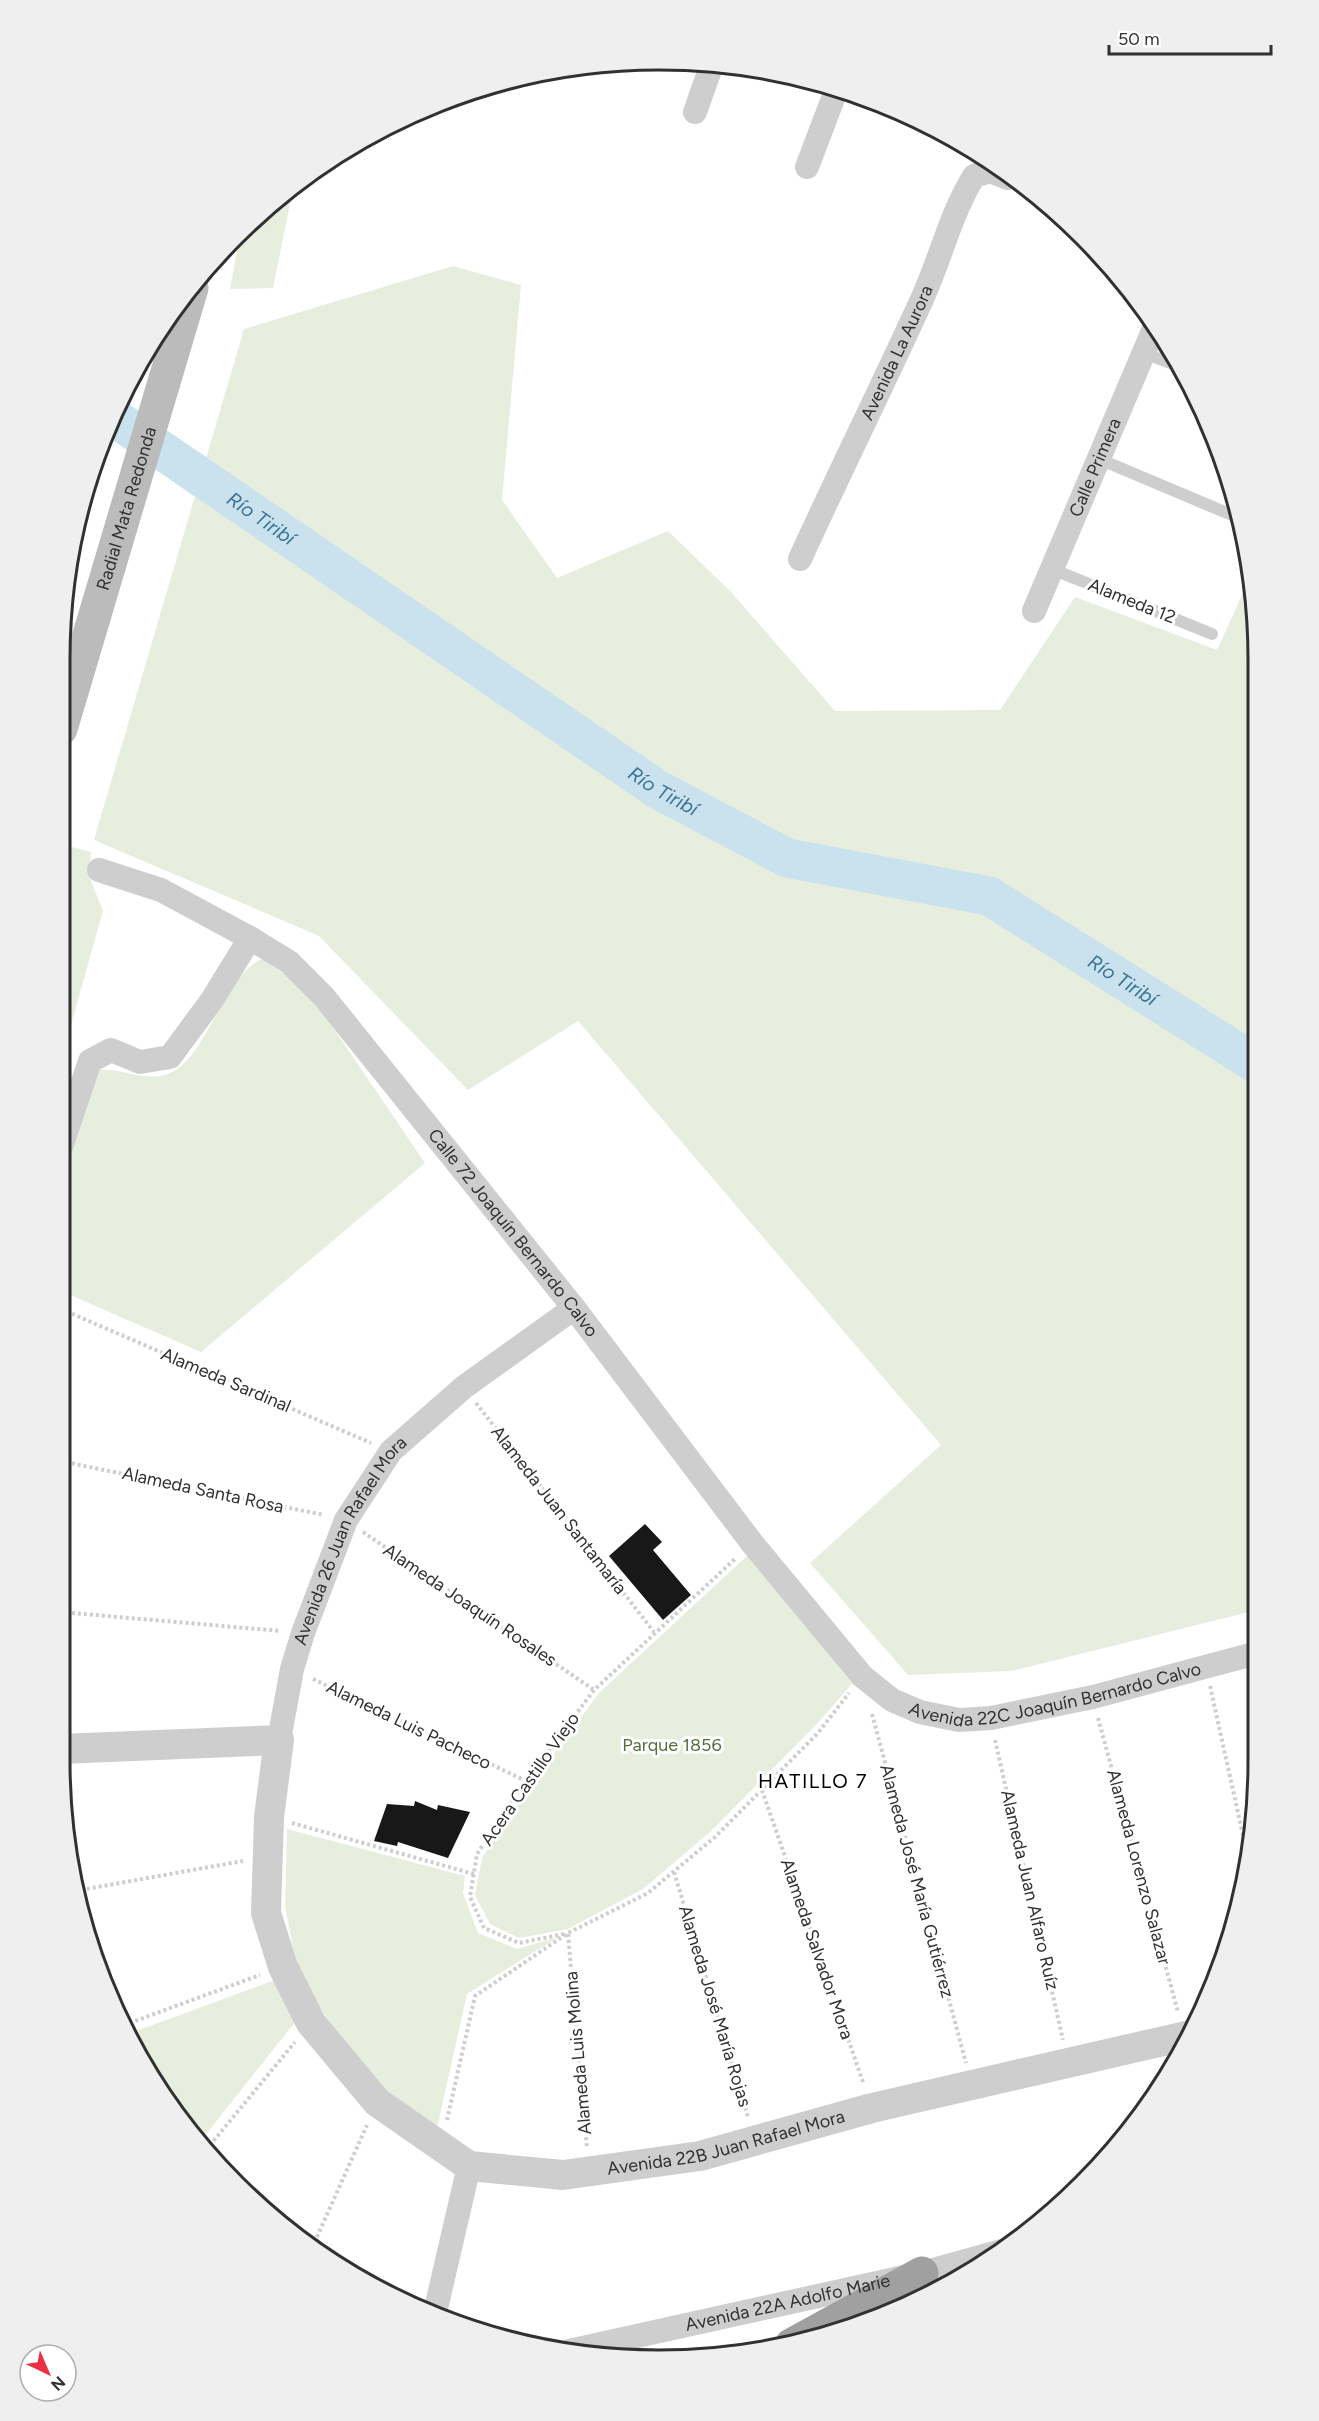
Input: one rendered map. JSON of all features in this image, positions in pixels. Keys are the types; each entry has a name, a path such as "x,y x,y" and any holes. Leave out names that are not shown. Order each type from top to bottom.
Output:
{"highway":[{"path":"824,2326 922,2273"}],"main road":[{"name":"Radial Mata Redonda","path":"70,699 185,310"}],"street":[{"path":"695,112 708,73"},
{"path":"807,167 833,97"},
{"name":"Avenida La Aurora","path":"800,559 922,299 967,187 974,176 989,171"},
{"name":"Calle Primera","path":"1034,611 1151,335"},
{"name":"Calle 72 Joaquín Bernardo Calvo","path":"99,870 161,890 250,939 289,962 324,997 574,1308 752,1543 862,1676"},
{"path":"70,1120 90,1061 111,1050 140,1062 170,1057 212,1000 250,939"},
{"name":"Avenida 26 Juan Rafael Mora","path":"283,1967 266,1913 269,1816 279,1740 292,1670 303,1633 346,1520 391,1451 464,1387 574,1308"},
{"name":"Avenida 22C Joaquín Bernardo Calvo","path":"862,1676 892,1700 920,1712 958,1720 991,1718 1093,1697 1248,1656"},
{"path":"70,1749 279,1740"},
{"name":"Avenida 22B Juan Rafael Mora","path":"283,1967 311,2023 377,2102 440,2148 470,2166 563,2175 700,2157 872,2108 972,2087 1069,2062 1179,2040"},
{"path":"436,2307 470,2166"},
{"name":"Avenida 22A Adolfo Marie","path":"592,2346 922,2273 976,2258"}],"lane":[{"path":"1144,352 1168,362"},
{"path":"1099,459 1230,515"},
{"name":"Alameda 12","path":"1052,569 1212,634"}],"path":[{"name":"Alameda Sardinal","path":"70,1314 391,1451"},
{"name":"Alameda Juan Santamaría","path":"464,1387 654,1632"},
{"name":"Alameda Santa Rosa","path":"70,1463 346,1520"},
{"name":"Alameda Joaquín Rosales","path":"346,1520 594,1690"},
{"name":"Acera Castillo Viejo","path":"568,1933 519,1943 484,1928 471,1897 477,1854 525,1782 594,1690 752,1543"},
{"path":"70,1613 303,1633"},
{"path":"1206,1668 1243,1836"},
{"name":"Alameda Luis Pacheco","path":"292,1670 525,1782"},
{"path":"440,2148 475,1996 568,1933 648,1893 674,1872 715,1837 818,1733 862,1676"},
{"name":"Alameda José María Gutiérrez","path":"862,1676 972,2087"},
{"name":"Alameda Lorenzo Salazar","path":"1093,1697 1184,2029"},
{"name":"Alameda Juan Alfaro Ruíz","path":"991,1718 1069,2062"},
{"name":"Alameda Salvador Mora","path":"762,1790 872,2108"},
{"path":"269,1816 474,1875"},
{"path":"85,1890 267,1857"},
{"name":"Alameda José María Rojas","path":"674,1872 756,2141"},
{"name":"Alameda Luis Molina","path":"568,1933 589,2172"},
{"path":"131,2022 283,1967"},
{"path":"212,2144 311,2023"},
{"path":"316,2239 377,2102"}],"green space":[{"path":"291,201 273,288 230,289 237,249"},
{"path":"453,266 521,285 502,500 557,578 668,531 730,591 835,711 1000,710 1075,597 1217,650 1244,591 1248,660 1248,1612 1012,1671 908,1675 810,1563 941,1445 578,1021 468,1090 319,936 94,840 244,329"},
{"path":"70,846 91,852 89,876 103,911 70,1028"},
{"path":"262,959 290,978 323,1013 425,1163 201,1352 70,1295 70,1149 90,1080 100,1070 156,1076 179,1068 203,1039 223,1001 247,969"},
{"name":"Parque 1856","path":"749,1554 852,1684 813,1728 710,1832 643,1889 568,1929 519,1938 490,1924 475,1895 482,1858 531,1785 599,1693"},
{"path":"287,1829 465,1876 463,1893 478,1933 517,1949 558,1937 467,1994 437,2128 391,2096 356,2059 318,2006 295,1958 285,1906"},
{"path":"278,1979 296,2021 205,2136 170,2089 136,2031"}],"building":[{"path":"645,1524 662,1542 653,1550 691,1595 663,1620 609,1556"},
{"path":"415,1801 437,1810 438,1805 470,1812 448,1858 398,1842 397,1846 374,1841 387,1804 414,1806"}],"waterway":[{"name":"Río Tiribí","path":"120,422 657,789 787,858 989,896 1248,1059"}],"district":[{"name":"HATILLO 7","path":"813,1781"}]}
